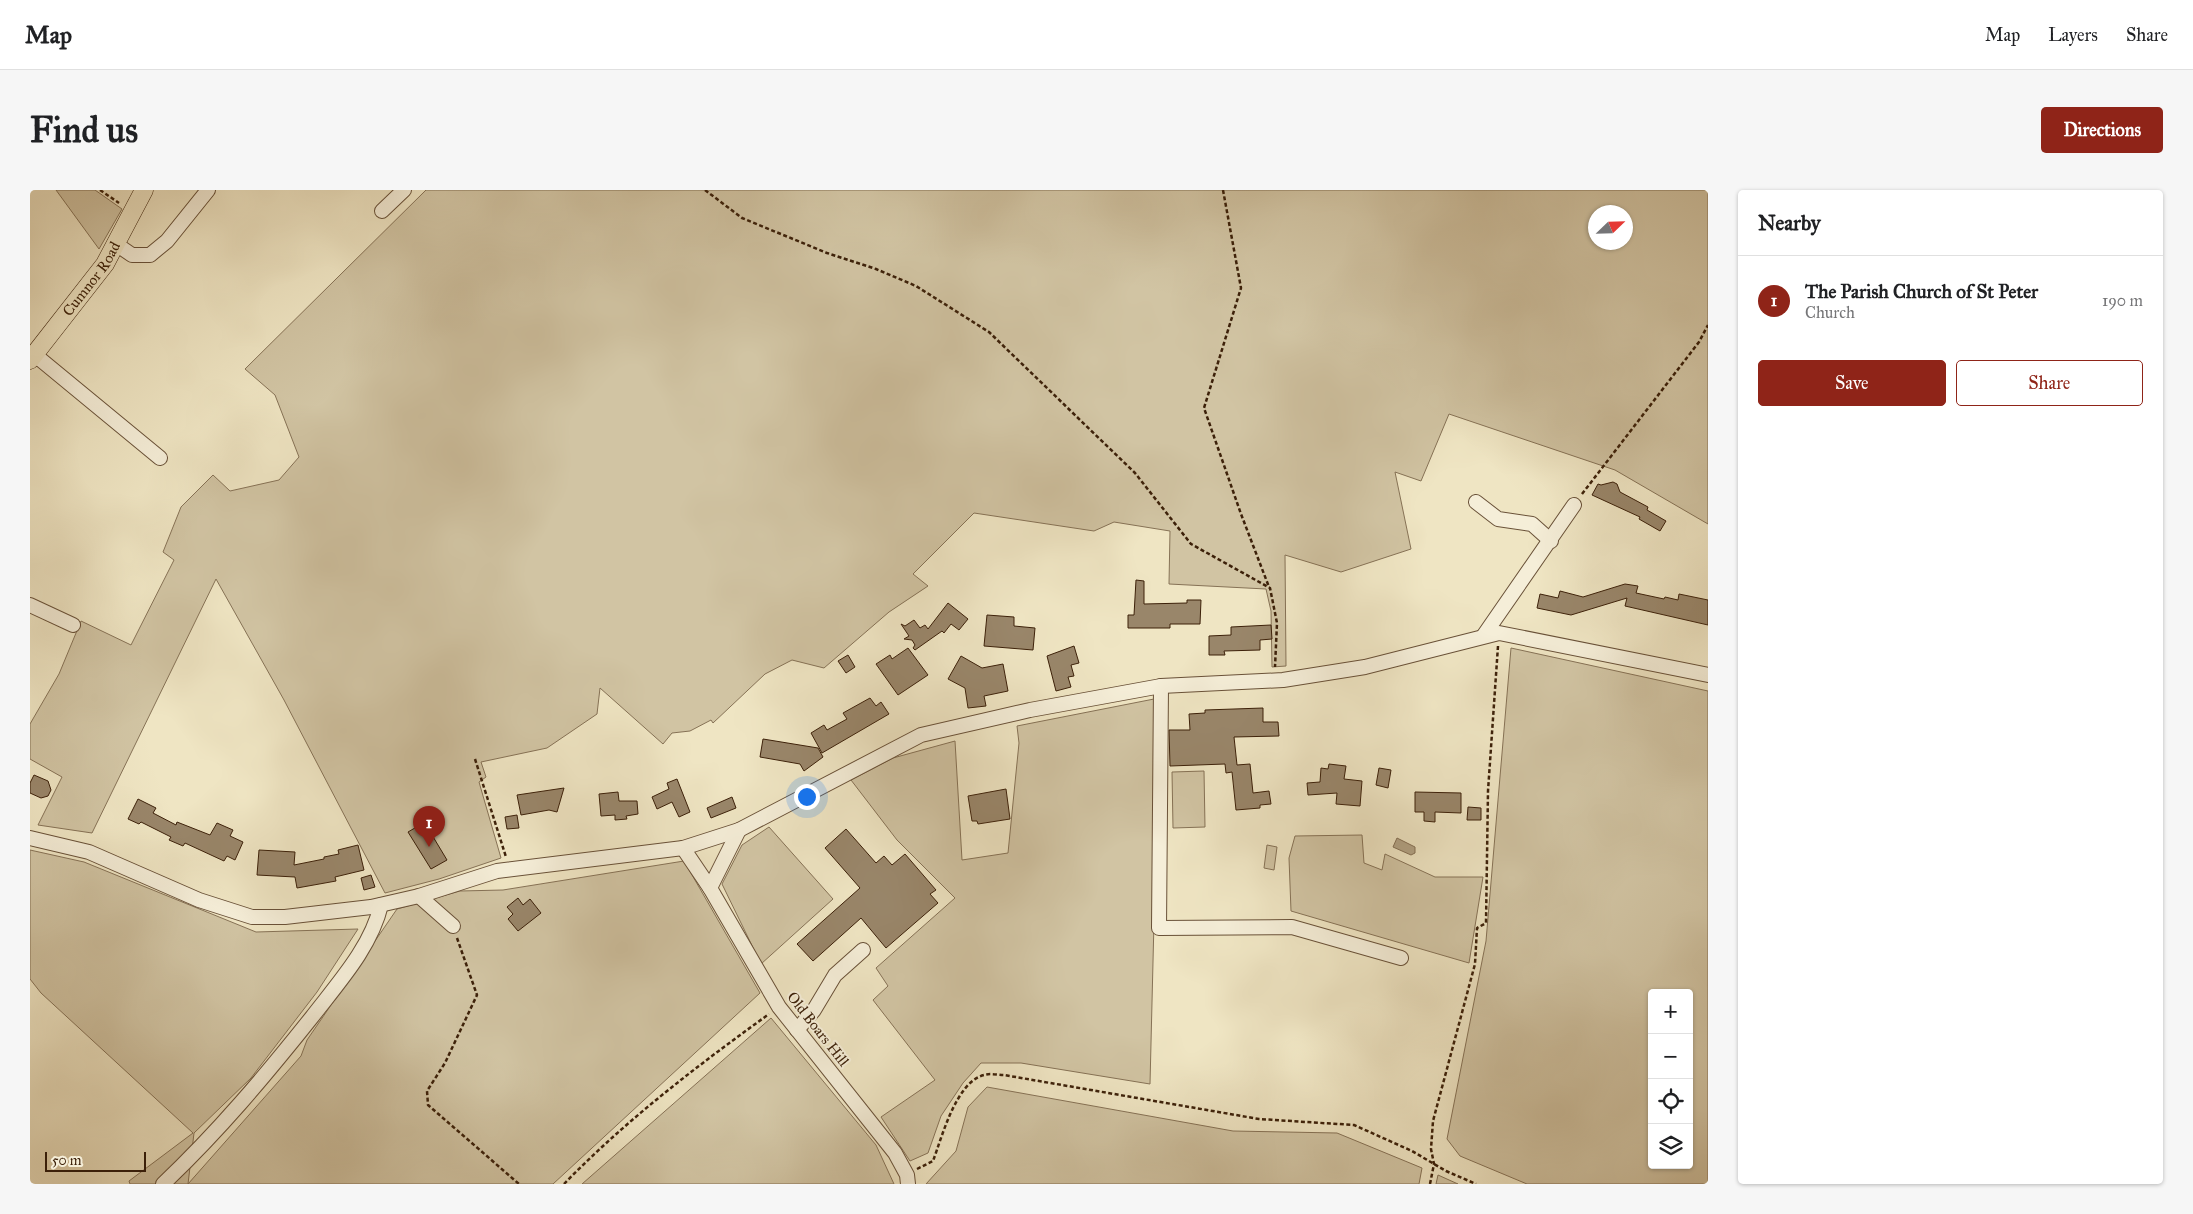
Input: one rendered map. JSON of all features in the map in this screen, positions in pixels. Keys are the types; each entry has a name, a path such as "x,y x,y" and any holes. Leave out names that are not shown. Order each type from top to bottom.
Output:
{"main road":[{"name":"Cumnor Road","path":"32,358 106,264 144,190"}],"street":[{"path":"116,244 132,255 150,255 166,241 208,190"},
{"path":"382,210 404,190"},
{"path":"32,358 160,458"},
{"path":"1476,502 1498,519 1532,524 1551,540"},
{"path":"1484,635 1574,505"},
{"path":"30,605 73,625"},
{"path":"30,838 89,852 199,900 252,917 285,917 381,904 418,896 497,871 683,848 739,830 921,735 1030,710 1161,686 1273,681 1365,667 1484,635 1499,633 1708,674"},
{"path":"1161,686 1159,928 1292,927 1400,958"},
{"path":"710,888 739,830"},
{"name":"Old Boars Hill","path":"683,848 710,888 778,1007 895,1152 908,1179"},
{"path":"418,896 453,926"},
{"path":"163,1184 224,1124 263,1079 358,955 376,924 381,904"},
{"path":"797,1030 814,1010 835,975 863,950"}],"path":[{"path":"100,190 133,211"},
{"path":"705,190 742,218 828,254 876,269 916,286 989,332 1135,473 1191,544 1270,588"},
{"path":"1224,190 1241,288 1204,408 1240,514 1270,588 1277,623 1273,681"},
{"path":"1574,505 1699,342 1708,325"},
{"path":"1430,1184 1434,1164 1430,1149 1433,1121 1475,964 1477,928 1486,923 1488,791 1499,633"},
{"path":"475,759 510,870"},
{"path":"453,926 477,996 445,1062 427,1090 428,1105 519,1184"},
{"path":"564,1184 643,1110 778,1007"},
{"path":"908,1179 934,1161 951,1112 966,1087 984,1075 1004,1075 1259,1119 1354,1125 1412,1151 1476,1184"}],"shaded area":[{"path":"56,190 95,190 122,209 99,249"},
{"path":"426,190 1708,190 1708,524 1615,470 1449,414 1421,481 1395,472 1411,549 1341,572 1285,555 1286,666 1272,667 1271,611 1266,589 1169,584 1170,531 1114,522 1094,531 974,513 913,574 928,586 889,612 824,668 792,660 765,674 713,723 711,720 690,731 672,733 663,744 600,688 597,714 547,748 481,762 486,777 479,782 501,858 439,879 385,893 284,700 216,579 92,833 38,825 62,777 30,759 30,724 59,674 81,621 131,645 174,560 163,552 181,507 213,475 230,491 279,480 299,457 275,395 245,369"},
{"path":"1511,648 1708,691 1708,1184 1527,1184 1460,1156 1447,1139 1486,941"},
{"path":"1154,699 1154,921 1150,1084 1021,1063 981,1063 963,1083 941,1116 928,1153 910,1161 881,1117 935,1080 873,1000 888,986 876,968 955,898 897,840 851,780 893,758 955,741 962,860 1008,853 1019,743 1017,726"},
{"path":"1204,771 1205,827 1173,828 1172,772"},
{"path":"769,827 833,899 761,964 722,884 742,845"},
{"path":"1362,835 1364,863 1382,870 1385,854 1435,877 1483,877 1469,963 1291,911 1289,858 1295,836"},
{"path":"1397,838 1415,847 1415,853 1411,855 1393,847"},
{"path":"1267,845 1277,847 1274,870 1264,868"},
{"path":"30,850 84,862 256,932 358,929 317,992 251,1078 194,1133 188,1184 130,1184 129,1181 193,1133 41,993 30,979"},
{"path":"684,861 760,993 553,1184 188,1184 301,1056 307,1040 397,909 460,891 503,890"},
{"path":"771,1018 876,1145 894,1184 582,1184"},
{"path":"987,1087 1233,1131 1337,1133 1422,1168 1419,1184 926,1184 956,1151 968,1107"},
{"path":"1438,1175 1458,1184 1436,1184"}],"building":[{"path":"1613,482 1617,484 1620,492 1648,507 1647,510 1666,521 1660,531 1639,519 1640,517 1592,495 1598,484"},
{"path":"1136,580 1144,581 1144,604 1187,603 1187,600 1201,600 1200,624 1170,624 1170,628 1128,628 1128,615 1134,615"},
{"path":"1625,584 1638,586 1636,593 1664,599 1665,597 1678,600 1679,594 1708,600 1708,625 1625,606 1627,598 1571,615 1537,608 1540,594 1558,598 1560,591 1583,597"},
{"path":"948,603 968,619 959,630 951,624 944,633 942,631 915,650 912,640 904,639 909,636 901,624 905,626 914,620 920,628 925,625 928,629"},
{"path":"987,615 1014,617 1014,626 1035,628 1033,650 984,646"},
{"path":"1271,625 1272,639 1260,640 1260,650 1224,651 1225,655 1209,655 1209,636 1231,635 1231,627"},
{"path":"1074,646 1079,663 1071,665 1074,676 1068,677 1071,687 1056,691 1047,656"},
{"path":"908,648 928,675 898,695 876,664 890,655 892,659"},
{"path":"848,655 855,667 846,673 838,661"},
{"path":"961,656 982,668 1003,664 1008,691 984,696 986,706 968,708 965,688 948,679"},
{"path":"870,698 876,706 881,702 889,714 822,753 811,733 824,725 827,730 847,719 843,713"},
{"path":"1263,708 1263,722 1278,722 1279,736 1234,737 1237,765 1250,764 1253,793 1269,791 1271,804 1260,805 1260,808 1236,810 1232,772 1226,773 1225,764 1170,766 1169,730 1190,730 1189,714 1205,713 1205,710"},
{"path":"763,739 818,748 823,757 804,771 800,764 760,757"},
{"path":"1329,764 1346,766 1344,779 1362,781 1360,806 1336,804 1337,793 1308,795 1307,783 1320,782 1321,768 1328,769"},
{"path":"1379,768 1391,770 1388,788 1376,785"},
{"path":"34,775 48,781 51,790 48,796 41,798 30,793 30,783"},
{"path":"677,779 690,812 679,817 672,802 657,809 652,797 669,789 667,783"},
{"path":"564,788 557,812 549,810 521,815 517,795"},
{"path":"1006,789 1010,819 978,824 977,821 972,821 968,796"},
{"path":"618,792 619,801 637,801 638,814 626,816 627,819 615,820 615,815 601,816 599,794"},
{"path":"1415,792 1461,793 1461,813 1435,812 1435,822 1424,821 1424,812 1415,812"},
{"path":"732,797 736,808 711,818 707,808"},
{"path":"138,799 156,808 153,813 176,825 177,822 210,835 217,823 233,830 230,836 243,842 235,860 227,856 224,861 185,843 183,846 169,840 171,837 141,822 139,824 128,819"},
{"path":"1468,807 1481,808 1481,820 1467,820"},
{"path":"517,815 519,828 507,829 505,817"},
{"path":"432,818 440,830 432,835 447,860 431,869 408,832"},
{"path":"846,829 876,863 884,856 892,865 905,854 936,890 930,894 938,903 886,948 861,918 813,961 797,944 860,888 825,848"},
{"path":"358,845 364,870 335,877 336,881 297,888 295,877 257,875 259,850 295,852 294,865 324,859 324,857 339,854 338,850"},
{"path":"371,875 375,887 364,890 361,878"},
{"path":"518,898 523,905 530,899 541,913 518,931 508,919 513,914 507,907"}],"place":[{"name":"The Parish Church of St Peter","path":"429,847"}]}
